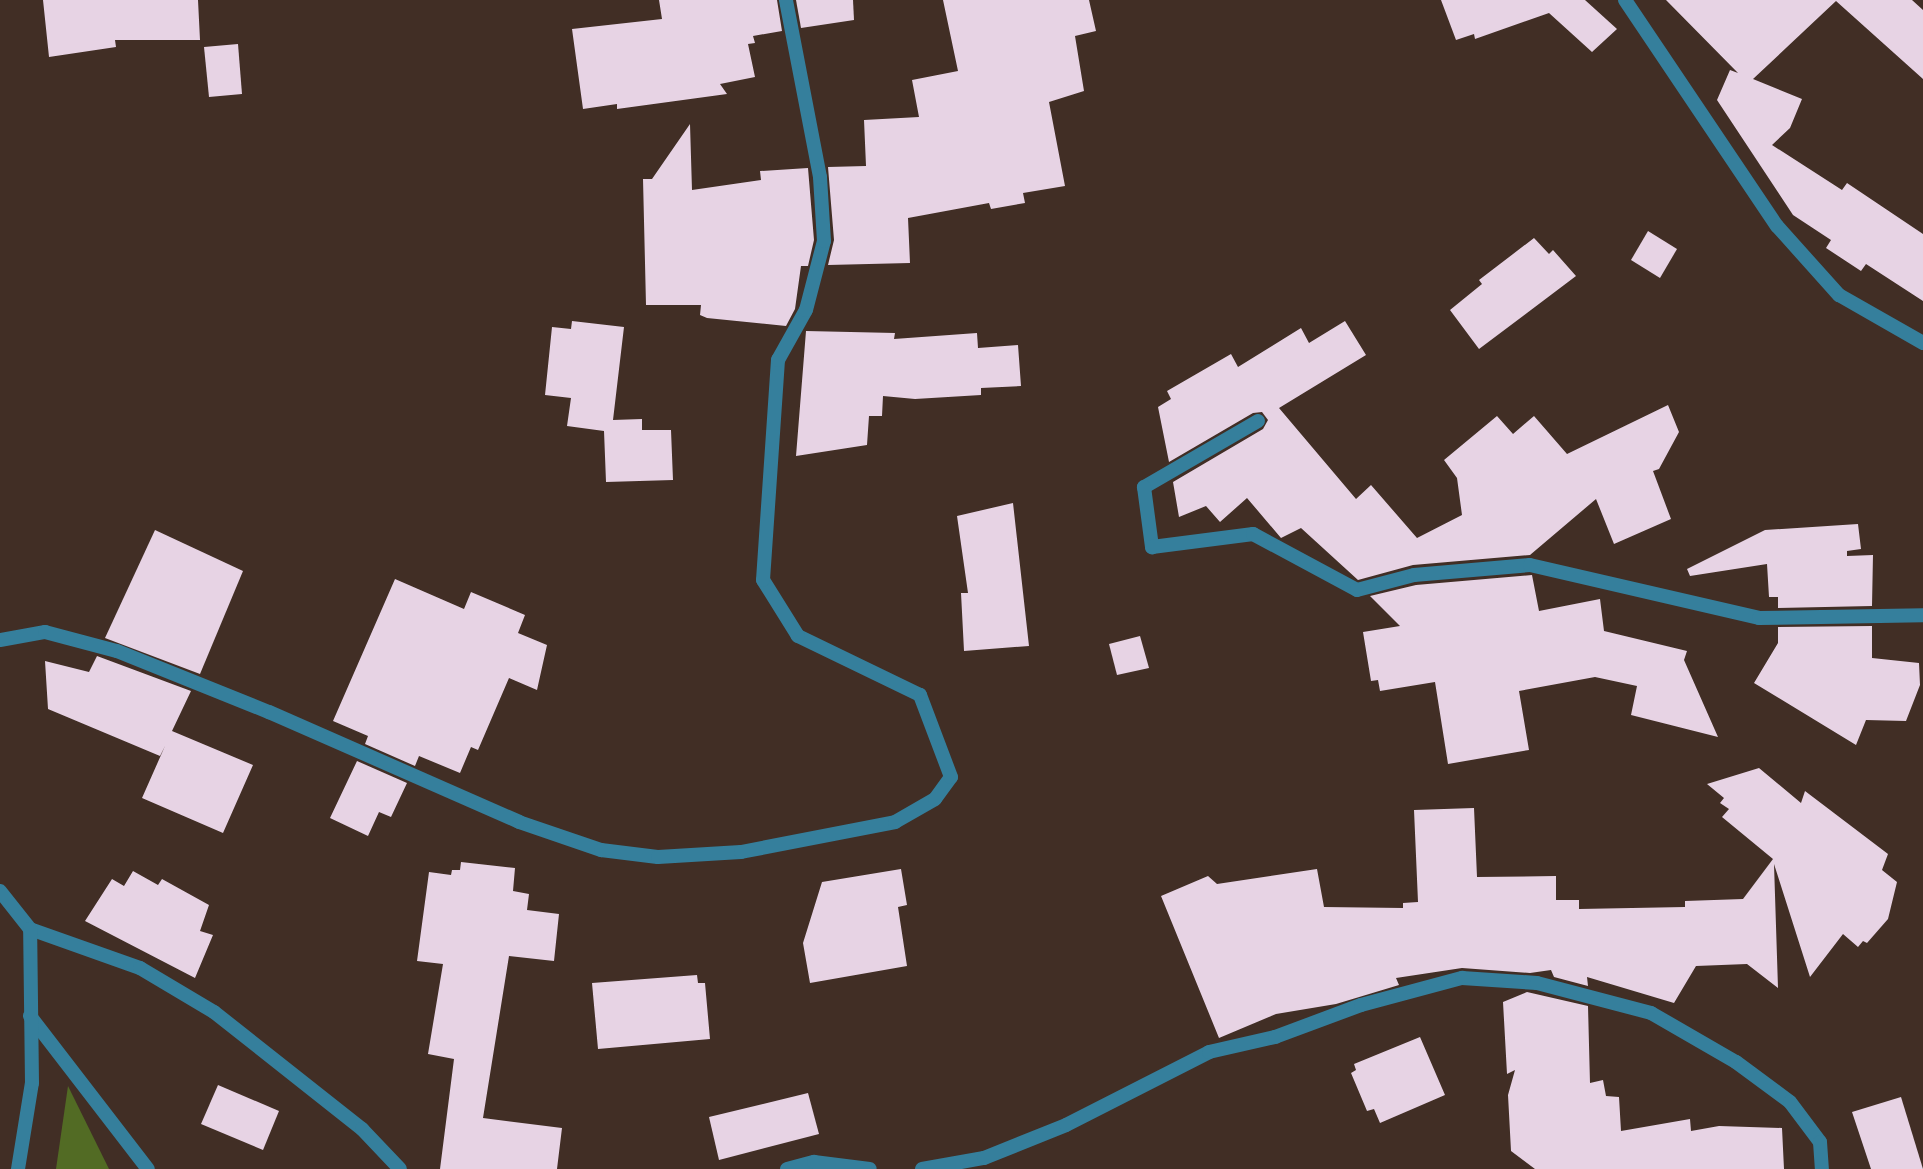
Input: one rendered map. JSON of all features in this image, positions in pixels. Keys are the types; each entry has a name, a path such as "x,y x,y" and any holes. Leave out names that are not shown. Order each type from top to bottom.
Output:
{"street":[{"path":"0,640 46,632 117,651 270,712 519,822 601,850 658,857 741,852 895,822 935,799 951,777 920,695 798,636 763,580 778,360 806,310 824,241 820,177 786,0"},
{"path":"1625,0 1777,226 1839,295 1923,343"},
{"path":"1258,421 1144,487 1152,547 1253,534 1357,590 1415,575 1530,565 1759,618 1923,615"},
{"path":"0,891 30,929 140,968 214,1012 362,1129 400,1169"},
{"path":"18,1169 32,1083 30,929"},
{"path":"922,1169 984,1158 1054,1130 1209,1052 1275,1037 1361,1005 1462,978 1537,983 1651,1013 1736,1062 1790,1101 1820,1142 1822,1169"},
{"path":"30,1016 148,1169"},
{"path":"787,1169 814,1162 870,1169"}],"green space":[{"path":"68,1086 109,1169 56,1169"}],"building":[{"path":"43,0 198,0 200,40 115,40 116,47 49,57"},
{"path":"659,0 777,0 782,31 753,36 755,43 748,44 755,77 720,84 727,94 617,109 617,104 583,109 572,29 662,19"},
{"path":"796,0 853,0 854,20 801,28"},
{"path":"943,0 1089,0 1096,31 1075,36 1084,91 1049,102 1065,186 1023,193 1025,203 991,209 989,203 908,218 910,263 828,265 834,240 828,167 866,166 864,120 919,117 912,80 958,71"},
{"path":"1441,0 1585,0 1617,29 1592,52 1549,13 1475,39 1474,34 1456,40"},
{"path":"1666,0 1912,0 1923,10 1923,79 1836,1 1753,79 1802,99 1790,128 1772,145 1842,190 1847,183 1923,234 1923,301 1866,264 1861,271 1826,248 1831,240 1793,215 1717,100 1730,70 1738,73"},
{"path":"238,44 242,94 209,97 204,47"},
{"path":"690,124 692,190 761,180 760,171 808,168 814,240 808,266 801,266 795,309 786,326 707,318 700,315 701,305 646,305 643,179 652,179"},
{"path":"1648,231 1677,249 1660,278 1631,260"},
{"path":"1534,238 1549,254 1553,250 1576,276 1479,349 1450,310 1482,284 1479,280"},
{"path":"572,321 624,327 613,420 642,419 642,430 671,430 673,480 606,482 604,431 567,426 571,398 545,395 552,327 571,329"},
{"path":"1345,321 1366,355 1279,408 1356,499 1371,485 1417,538 1462,515 1457,478 1444,460 1497,416 1513,434 1534,416 1567,454 1668,405 1679,432 1659,469 1653,471 1671,519 1614,544 1596,499 1530,555 1413,565 1358,580 1301,528 1281,538 1247,498 1220,522 1206,506 1179,517 1173,482 1263,429 1268,420 1262,412 1253,413 1169,462 1158,407 1171,399 1167,391 1231,354 1238,367 1301,328 1309,343"},
{"path":"806,331 895,333 894,339 977,333 978,348 1018,345 1021,386 981,388 981,395 915,399 883,396 882,416 869,416 867,445 796,456"},
{"path":"1013,503 1029,646 964,651 961,593 968,593 957,516"},
{"path":"1858,524 1861,549 1847,551 1847,556 1873,555 1872,606 1778,608 1778,597 1769,597 1767,564 1690,576 1687,569 1765,530"},
{"path":"155,530 243,571 200,674 105,638"},
{"path":"1532,575 1539,611 1600,599 1604,631 1687,651 1684,660 1718,737 1631,715 1637,686 1595,677 1519,691 1529,750 1448,764 1435,682 1380,691 1378,680 1371,681 1363,632 1400,626 1370,596 1416,585"},
{"path":"395,579 464,609 471,592 525,615 518,633 547,645 537,690 509,678 478,750 471,747 460,773 419,756 415,766 365,744 368,736 333,721"},
{"path":"1872,626 1872,658 1919,663 1920,685 1906,721 1866,720 1856,745 1754,683 1778,643 1778,627"},
{"path":"1140,636 1149,668 1117,675 1109,644"},
{"path":"97,656 191,691 172,731 253,765 223,833 142,798 165,746 160,756 48,709 45,661 89,672"},
{"path":"357,761 407,783 391,817 379,812 368,836 330,818"},
{"path":"1759,768 1801,803 1805,791 1888,854 1882,870 1897,882 1888,919 1867,943 1863,941 1858,947 1843,934 1810,977 1774,864 1778,988 1747,964 1696,966 1674,1003 1587,977 1588,986 1554,977 1551,970 1530,973 1462,968 1396,978 1399,985 1336,1004 1276,1014 1219,1038 1161,896 1208,876 1217,884 1317,869 1324,907 1403,908 1403,903 1418,902 1414,810 1474,808 1477,877 1556,876 1556,900 1579,900 1579,909 1685,907 1685,901 1743,899 1773,859 1722,817 1729,809 1720,803 1724,798 1707,784"},
{"path":"461,862 515,868 513,891 529,894 527,910 559,914 554,961 509,956 483,1118 562,1128 557,1169 440,1169 454,1059 428,1054 443,964 417,961 429,872 451,875 452,870 460,870"},
{"path":"901,869 907,905 898,907 907,966 810,983 803,943 822,882"},
{"path":"133,871 158,885 162,879 209,905 200,931 213,935 195,978 85,921 112,879 124,886"},
{"path":"697,975 698,983 705,983 710,1039 598,1049 592,983"},
{"path":"1527,992 1588,1006 1590,1083 1603,1080 1606,1096 1619,1097 1621,1131 1690,1119 1691,1131 1719,1126 1782,1128 1784,1169 1535,1169 1511,1151 1508,1095 1515,1070 1507,1074 1503,1002"},
{"path":"1420,1037 1445,1095 1380,1123 1374,1109 1367,1111 1351,1073 1356,1070 1354,1064"},
{"path":"218,1085 279,1111 263,1150 201,1124"},
{"path":"808,1093 819,1134 719,1160 709,1117"},
{"path":"1901,1097 1923,1169 1871,1169 1852,1112"}]}
